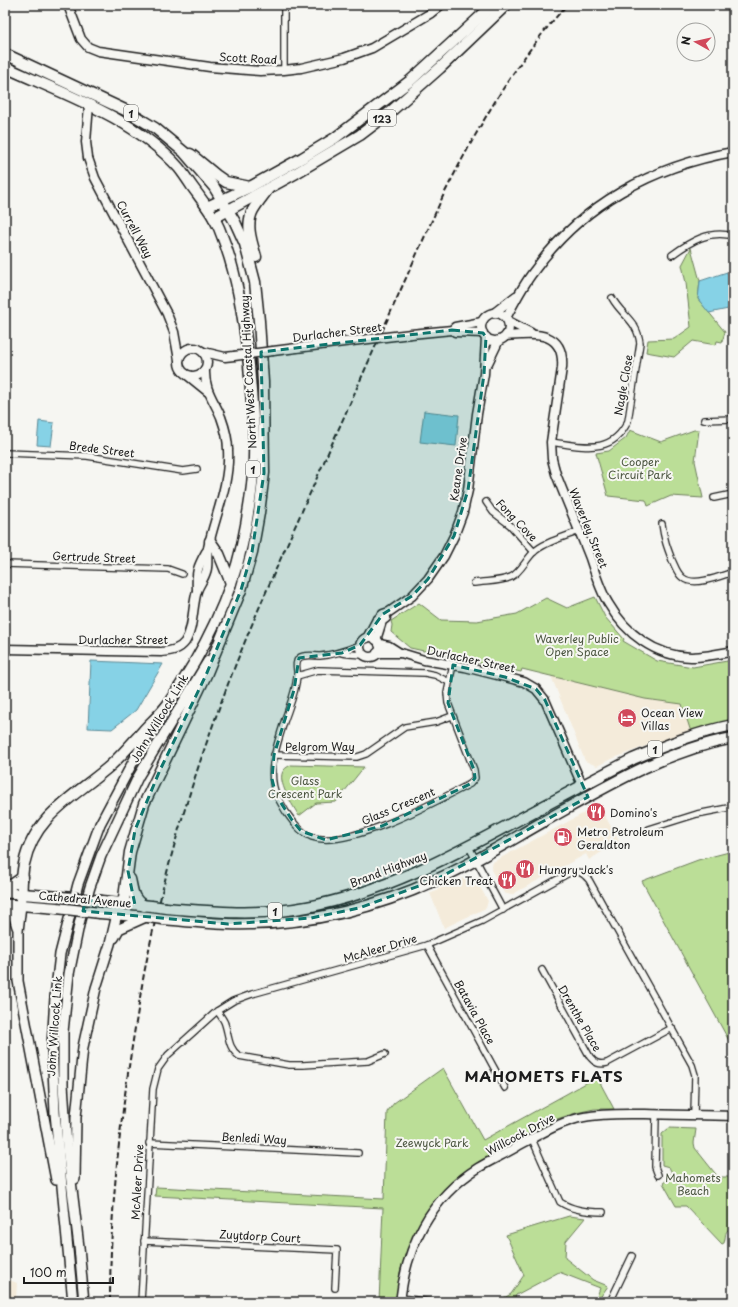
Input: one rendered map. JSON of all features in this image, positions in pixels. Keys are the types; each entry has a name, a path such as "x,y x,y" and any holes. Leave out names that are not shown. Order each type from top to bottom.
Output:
{"highway":[{"name":"123","path":"207,207 250,187 334,138 410,81 493,5"},
{"name":"123","path":"214,218 360,135 440,68 506,5"},
{"name":"North West Coastal Highway","path":"5,54 125,110 155,128 184,152 214,187 235,222 245,244 255,282 260,321 263,382 264,473 260,513 252,552 241,590 219,642"},
{"name":"North West Coastal Highway","path":"5,67 90,105 117,119 146,138 179,168 207,207 219,228 229,255 246,332 252,406 254,458 250,500 242,546 231,583 205,644 166,707"},
{"path":"184,152 193,156 226,182 250,187"},
{"path":"255,282 256,260 250,233 250,220 252,211 269,188"},
{"path":"208,545 219,554 231,583"},
{"name":"1","path":"123,903 130,852 144,804 203,682 219,642"},
{"name":"1","path":"21,905 24,863 34,838 44,822 63,802 112,764 166,707"},
{"name":"Brand Highway","path":"22,894 59,896 166,908 241,913 272,912 307,907 347,898 441,861 582,785 662,746 693,735 733,725"},
{"name":"1","path":"476,860 654,762 695,747 733,738"},
{"name":"Cathedral Avenue","path":"21,905 228,924 278,922 311,918 359,908 435,880 476,860"},
{"name":"1","path":"128,871 134,896 137,902 147,906"},
{"path":"5,887 13,884 23,877"},
{"path":"117,914 123,903"}],"main road":[{"name":"John Willcock Link","path":"84,1302 67,1148 63,1084 64,1032 69,974 80,920 101,856 138,777 219,642"},
{"name":"John Willcock Link","path":"73,1302 56,1120 52,1046 54,997 60,954 78,884 100,824 142,745 166,707"},
{"path":"5,894 22,894"},
{"path":"5,904 12,911 18,931"},
{"name":"Cathedral Avenue","path":"5,904 21,905"},
{"path":"21,905 18,931 18,981 57,1189 70,1276"},
{"path":"79,1247 75,1180 76,1117 83,1047 96,988 110,944 117,914"},
{"path":"110,944 119,929 147,917"}],"street":[{"name":"Scott Road","path":"68,5 82,39 88,47 98,51 210,67 260,71 301,68 344,58 372,48 431,13 441,5"},
{"path":"284,5 284,70"},
{"name":"Currell Way","path":"90,105 86,134 88,158 95,178 167,314 174,332 179,360"},
{"path":"507,319 518,294 534,270 556,244 585,216 617,194 646,178 707,156 733,152"},
{"path":"672,255 687,243 706,236 717,234 733,236"},
{"path":"494,313 502,314 507,319 509,329 502,338 492,340 485,335 482,328 482,322 487,316 494,313 518,294"},
{"name":"Nagle Close","path":"551,442 591,447 602,446 615,439 623,431 628,421 640,343 639,333 636,326 616,306 612,298"},
{"name":"Waverley Street","path":"507,319 532,334"},
{"name":"Durlacher Street","path":"452,330 455,327 482,322"},
{"name":"Durlacher Street","path":"204,352 225,357 452,330 455,332 485,335"},
{"name":"Waverley Street","path":"502,338 532,334 541,335 557,343 561,349 563,357 551,442 552,459 556,474 608,603 622,623 646,644 661,651 676,655 691,657 707,656 733,651"},
{"name":"Keane Drive","path":"367,638 376,621 383,614 389,612 412,596 428,579 444,556 454,536 463,512 468,490 477,414 484,374 485,335"},
{"name":"Keane Drive","path":"484,374 490,358 502,338"},
{"path":"189,348 197,348 204,352 207,359 206,368 197,376 186,374 180,368 179,360 182,353 189,348"},
{"name":"Durlacher Street","path":"5,649 162,652 178,649 186,641 190,630 197,592 196,578 198,565 208,545 225,484 228,456 224,425 208,392 206,368 225,357"},
{"name":"Durlacher Street","path":"186,374 208,392"},
{"path":"704,420 733,419"},
{"name":"Brede Street","path":"5,453 86,456 183,470 197,469"},
{"path":"714,498 733,494"},
{"name":"Fong Cove","path":"486,502 493,512 510,525 534,552"},
{"path":"662,524 664,540 677,573 683,579 691,582 714,578 733,572"},
{"path":"474,583 504,580 513,576 534,552 543,546 579,531"},
{"name":"Gertrude Street","path":"5,564 168,569 182,574"},
{"name":"Keane Drive","path":"377,642 382,621 386,618 389,612"},
{"path":"367,638 372,638 377,642 379,648 377,653 371,657 342,652 360,645 363,640 367,638"},
{"name":"Durlacher Street","path":"377,642 389,646 401,653"},
{"path":"360,645 361,652 364,655"},
{"name":"Glass Crescent","path":"342,652 319,656 304,656 297,662 297,676 294,690 272,767 272,779 276,795 292,820 301,831 312,837 326,840 342,838 382,826 470,784 475,778 474,770 448,703 447,693 453,665"},
{"name":"Durlacher Street","path":"377,653 401,653 424,660 453,665 524,682 536,689 545,700 588,797"},
{"path":"297,676 318,670 425,673 449,682"},
{"name":"Pelgrom Way","path":"274,756 358,757 366,754 405,727 436,722 452,716"},
{"path":"649,829 697,814 733,806"},
{"path":"469,847 503,910"},
{"name":"McAleer Drive","path":"141,1302 153,1089 158,1069 168,1055 217,1011 233,1000 427,945 482,921 569,873 576,871 583,873 589,880 692,1064 694,1075 694,1115"},
{"name":"Batavia Place","path":"427,945 505,1088"},
{"name":"Drenthe Place","path":"542,970 590,1057 594,1062 600,1065 607,1064 672,1028"},
{"path":"217,1011 225,1023 231,1046 234,1052 239,1056 303,1066 368,1061 385,1054"},
{"name":"Willcock Drive","path":"400,1300 407,1264 413,1246 423,1225 439,1203 456,1185 478,1169 557,1125 584,1117 609,1114 733,1116"},
{"path":"656,1114 655,1167 658,1175"},
{"path":"532,1139 560,1202 568,1207 590,1212 603,1212"},
{"name":"Benledi Way","path":"149,1143 358,1154"},
{"name":"Zuytdorp Court","path":"144,1241 337,1250 335,1288"},
{"path":"610,1302 632,1256"},
{"path":"400,1300 431,1302"}],"highlighted area":[{"path":"452,330 483,333 486,337 484,374 468,490 454,536 428,579 412,596 383,614 360,645 342,653 299,658 294,690 274,755 272,779 276,795 301,831 326,840 382,826 470,784 475,778 474,770 448,703 453,665 505,677 536,689 545,700 588,797 435,880 359,908 311,918 228,924 83,911 86,900 135,905 128,871 135,830 160,770 206,675 241,590 252,552 264,473 261,352"}],"shaded area":[{"name":"Ocean View Villas","path":"551,676 645,699 683,704 691,732 651,744 597,766 585,761"},
{"path":"599,805 619,841 589,860 586,854 511,895 504,893 491,870 493,862"},
{"path":"468,876 475,878 488,901 486,908 444,928 430,893"},
{"path":"5,1278 17,1283 16,1302 5,1302"}],"green space":[{"path":"691,248 700,281 698,299 725,332 722,342 717,341 716,345 693,341 674,357 646,352 648,340 674,339 691,327 686,283 682,265"},
{"name":"Cooper Circuit Park","path":"630,430 661,442 694,430 699,430 695,461 703,498 671,496 648,506 646,500 608,496 596,453 609,451 626,438"},
{"name":"Waverley Public Open Space","path":"595,597 605,617 624,639 623,641 657,661 693,667 733,660 733,720 691,732 682,704 645,699 522,669 521,672 410,648 391,632 391,621 419,603 441,620 477,621 517,614 546,598 567,608"},
{"name":"Glass Crescent Park","path":"291,765 364,767 336,802 316,803 299,816 283,787 282,774 286,768"},
{"path":"733,851 733,1048 642,881 698,860"},
{"name":"Zeewyck Park","path":"443,1068 483,1140 597,1077 614,1109 594,1109 557,1119 532,1132 467,1172 416,1231 400,1272 396,1302 379,1302 383,1208 155,1196 156,1187 384,1199 387,1112 394,1103"},
{"name":"Mahomets Beach","path":"669,1128 696,1129 694,1143 695,1148 718,1177 733,1177 733,1225 726,1233 724,1243 722,1244 686,1206 676,1206 663,1183 672,1173 669,1167 662,1165 662,1134"},
{"path":"569,1216 585,1218 566,1241 565,1258 593,1280 608,1286 597,1302 595,1302 600,1288 559,1272 516,1295 513,1302 497,1302 511,1294 524,1275 506,1235"}],"water":[{"path":"727,272 733,283 733,308 709,313 698,299 700,281"},
{"path":"424,411 459,415 456,446 420,442"},
{"path":"39,421 54,423 51,446 37,445"},
{"path":"91,661 163,664 136,710 112,729 88,728"}],"railway":[{"path":"110,1302 112,1233 120,1130 145,968 160,899 185,810 225,691 262,600 443,196 469,146 498,96 530,49 567,5"}],"place":[{"name":"Ocean View Villas","path":"627,718"},
{"name":"Domino's","path":"596,812"},
{"name":"Metro Petroleum Geraldton","path":"563,837"},
{"name":"Hungry Jack's","path":"525,869"},
{"name":"Chicken Treat","path":"507,880"}],"district":[{"name":"MAHOMETS FLATS","path":"544,1075"}]}
